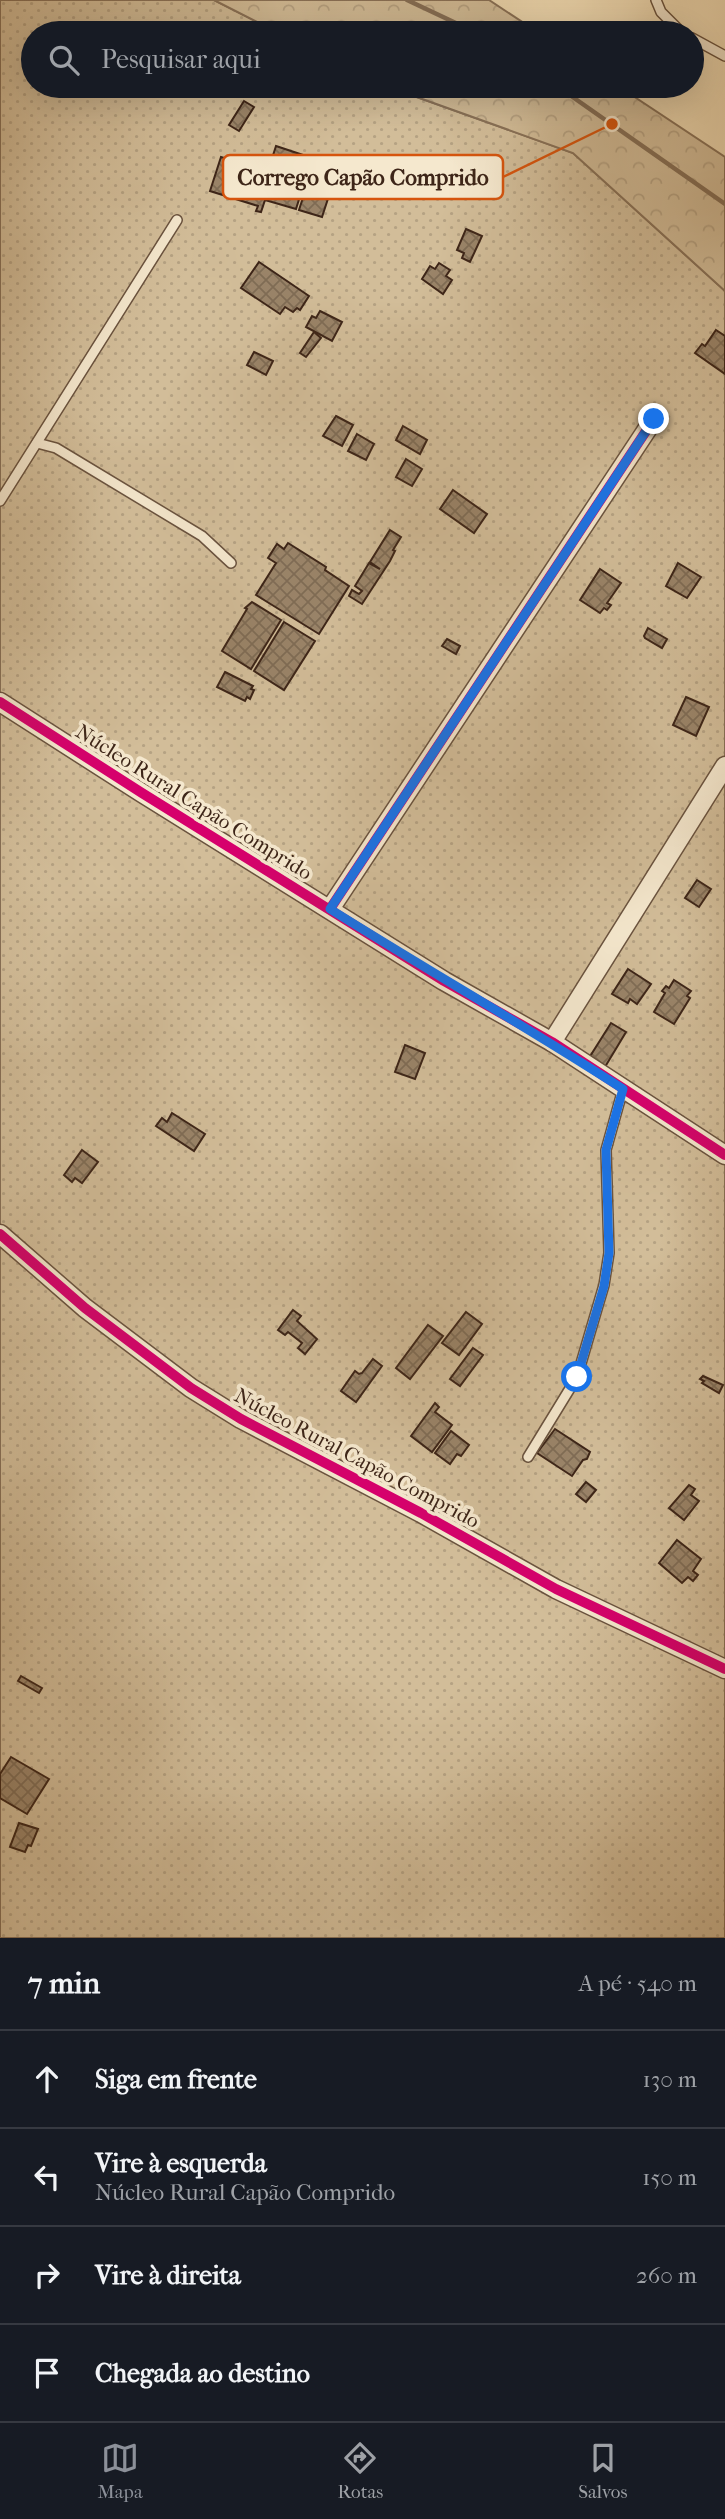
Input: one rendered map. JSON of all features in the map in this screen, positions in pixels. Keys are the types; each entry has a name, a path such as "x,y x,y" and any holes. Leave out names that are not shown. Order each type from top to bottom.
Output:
{"street":[{"path":"330,909 654,419"},
{"name":"Núcleo Rural Capão Comprido","path":"0,702 444,981 552,1042 725,1155"},
{"path":"552,1042 725,766"},
{"name":"Núcleo Rural Capão Comprido","path":"0,1234 85,1308 191,1388 231,1413 421,1513 556,1589 725,1668"}],"lane":[{"path":"656,0 661,12 670,21"},
{"path":"704,45 725,56"},
{"path":"0,501 177,220"},
{"path":"37,443 56,448 202,536 231,563"},
{"path":"528,1457 577,1377 604,1286 609,1253 606,1150 623,1089"}],"green space":[{"path":"0,0 214,0 255,21 21,21 21,98 419,98 573,153 725,291 725,1938 0,1938"},
{"path":"214,0 489,0 521,21 255,21"},
{"path":"419,98 636,98 725,157 725,291 573,153"}],"building":[{"path":"244,101 254,107 239,131 229,125"},
{"path":"276,146 312,158 296,209 265,200 261,212 256,211 258,206 210,191 221,157 268,171"},
{"path":"313,166 336,174 322,217 299,210"},
{"path":"466,229 482,236 470,262 462,258 464,253 457,250"},
{"path":"259,262 309,296 300,310 297,308 293,312 285,307 280,314 241,288"},
{"path":"439,263 450,270 446,276 452,280 443,294 422,279 430,266 435,269"},
{"path":"320,311 342,322 332,341 306,327 312,316 316,318"},
{"path":"716,330 725,336 725,374 695,353 702,344 705,346"},
{"path":"314,332 321,338 306,357 300,353"},
{"path":"254,352 273,361 266,375 247,365"},
{"path":"336,416 353,425 342,446 323,436"},
{"path":"403,426 427,440 420,454 396,440"},
{"path":"357,434 374,444 366,460 348,451"},
{"path":"406,459 422,469 412,486 396,477"},
{"path":"453,490 487,514 474,533 440,509"},
{"path":"390,530 401,537 390,561 362,604 349,596 352,590 359,594 362,591 355,586 369,563 380,569 370,562"},
{"path":"288,543 326,567 325,570 349,586 319,634 256,595 276,563 268,558 277,544 284,549"},
{"path":"678,563 701,577 687,598 666,586"},
{"path":"600,569 621,583 607,603 611,605 600,613 580,600"},
{"path":"252,602 281,620 251,669 222,651 247,609 245,608"},
{"path":"284,622 315,641 284,690 254,671"},
{"path":"648,628 667,639 662,648 645,638"},
{"path":"447,639 460,646 456,654 442,646"},
{"path":"225,672 253,686 250,699 247,697 245,701 217,687"},
{"path":"686,697 709,707 696,736 673,725"},
{"path":"697,880 711,889 699,907 685,898"},
{"path":"628,969 651,984 637,1004 630,999 628,1003 612,994"},
{"path":"674,980 691,991 687,996 690,998 674,1024 654,1012 665,993 662,991 666,986 669,988"},
{"path":"611,1023 626,1032 605,1067 589,1058"},
{"path":"405,1045 425,1053 415,1079 395,1072"},
{"path":"172,1113 205,1134 194,1151 156,1126 162,1118 167,1122"},
{"path":"82,1150 98,1162 82,1183 75,1178 72,1182 64,1175"},
{"path":"293,1310 301,1316 297,1321 317,1339 305,1354 298,1348 302,1343 288,1332 285,1335 278,1330"},
{"path":"466,1312 482,1324 459,1355 442,1343"},
{"path":"428,1325 443,1336 410,1379 396,1368"},
{"path":"473,1348 483,1355 460,1386 450,1379"},
{"path":"373,1359 382,1366 356,1402 341,1391 355,1371 362,1373"},
{"path":"703,1376 723,1385 719,1393 702,1383 704,1381 700,1379"},
{"path":"435,1403 439,1407 435,1412 452,1425 432,1452 411,1436"},
{"path":"555,1429 590,1452 572,1476 537,1453"},
{"path":"451,1431 469,1445 461,1456 457,1454 450,1464 435,1453"},
{"path":"586,1482 596,1490 586,1502 576,1494"},
{"path":"689,1485 695,1489 691,1495 699,1501 684,1520 669,1508"},
{"path":"677,1540 701,1559 693,1571 698,1575 693,1581 688,1577 682,1583 659,1563"},
{"path":"21,1676 42,1688 39,1693 18,1681"},
{"path":"11,1757 49,1779 27,1814 0,1798 0,1774"},
{"path":"19,1823 38,1829 31,1846 28,1845 25,1852 10,1847"}],"waterway":[{"path":"407,0 452,21"},
{"path":"574,98 725,204"}],"cycle path":[{"path":"330,909 654,419"},
{"path":"0,702 444,981 552,1042 725,1155"},
{"path":"0,1234 85,1308 191,1388 241,1419 421,1513 556,1589 725,1669"}],"place":[{"name":"Corrego Capão Comprido","path":"612,124"}],"route":[{"path":"577,1377 604,1286 609,1253 606,1150 623,1089 552,1042 444,981 330,909 654,419"}]}
